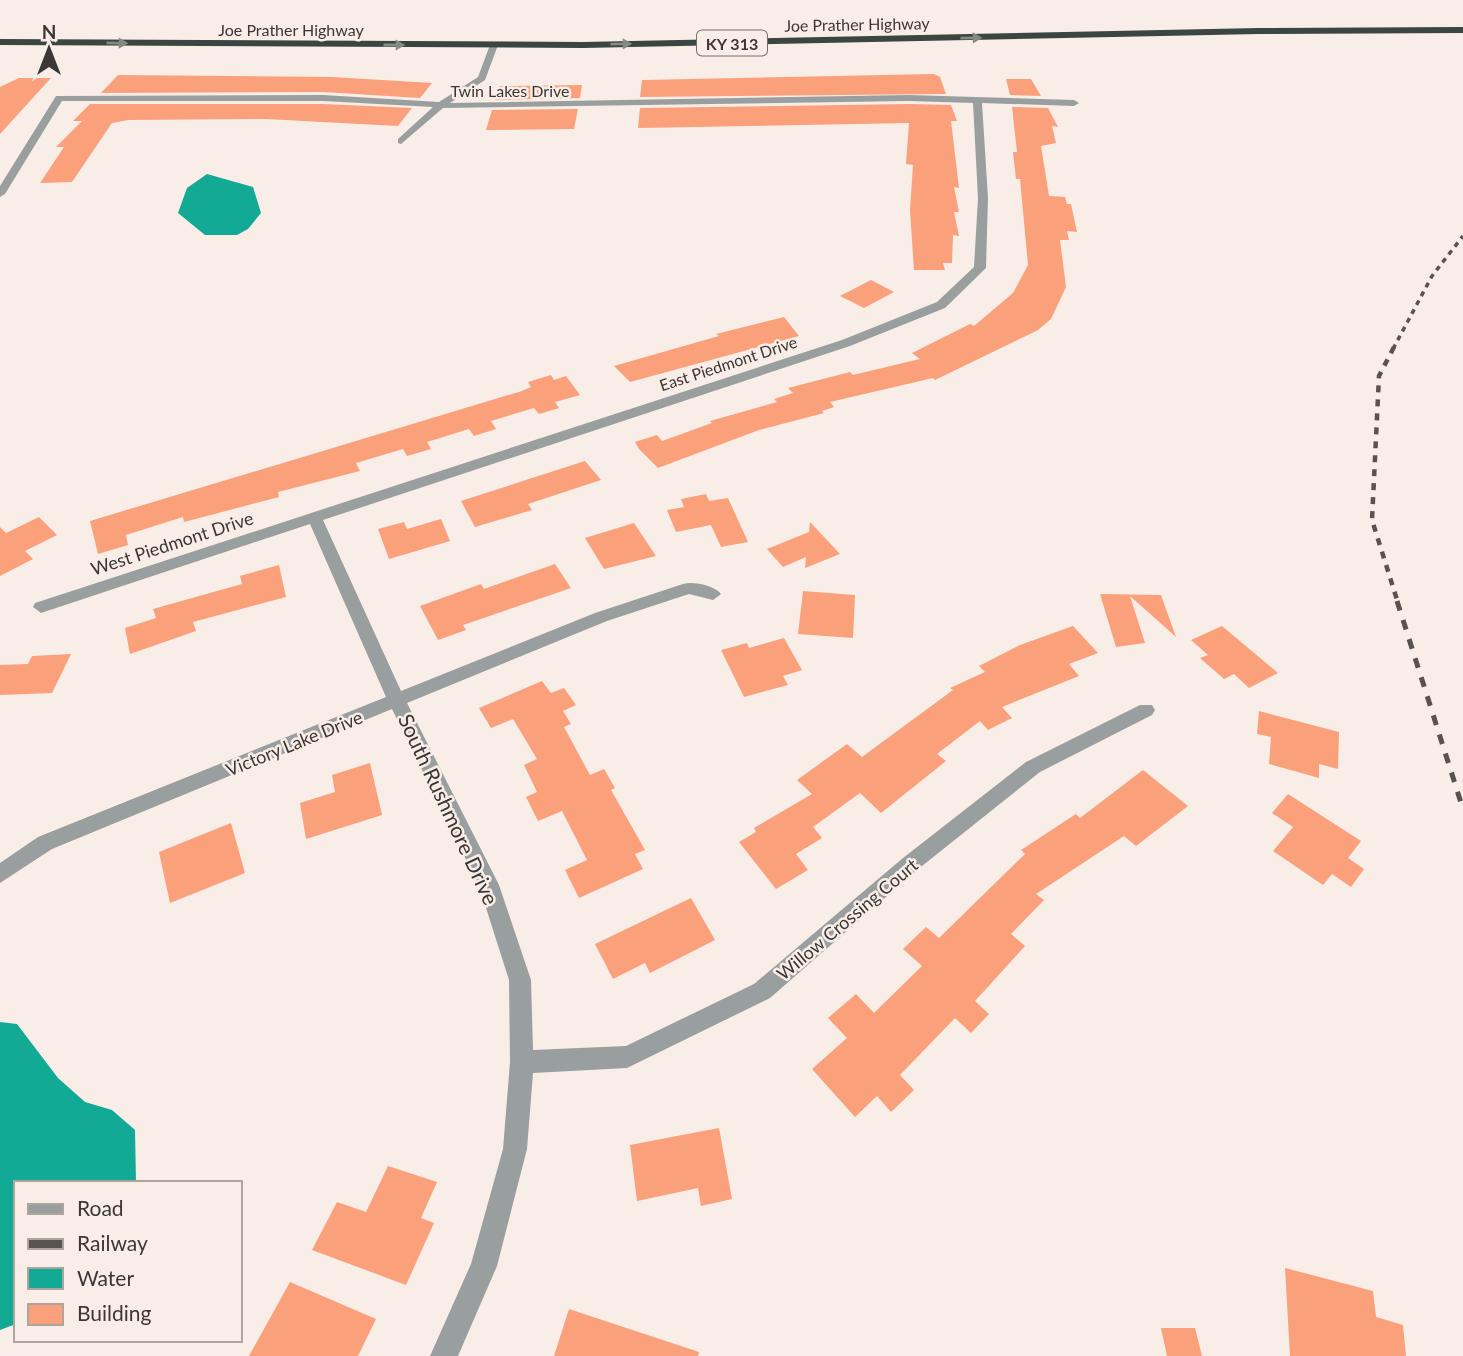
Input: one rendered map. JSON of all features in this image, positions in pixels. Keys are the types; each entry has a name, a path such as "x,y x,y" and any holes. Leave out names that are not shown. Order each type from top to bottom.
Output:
{"highway":[{"name":"Joe Prather Highway","path":"0,42 494,45 1463,30"}],"street":[{"path":"401,141 441,105 482,78 494,45"},
{"name":"Twin Lakes Drive","path":"0,194 59,98 323,98 441,105 614,105 909,98 1073,103"},
{"name":"East Piedmont Drive","path":"314,517 846,343 941,306 980,268 983,198 977,101"},
{"name":"West Piedmont Drive","path":"41,607 314,517"},
{"name":"South Rushmore Drive","path":"314,517 397,701 489,884 520,980 522,1062 515,1149 487,1253 444,1356"},
{"name":"Victory Lake Drive","path":"0,874 45,843 601,617 689,588 713,594"},
{"name":"Willow Crossing Court","path":"522,1062 626,1057 762,991 910,864 1033,767 1146,710"}],"water":[{"path":"207,174 253,187 261,213 248,229 237,235 205,235 178,213 187,188"},
{"path":"0,1022 17,1024 58,1078 85,1102 112,1110 135,1130 136,1181 14,1181 14,1325 0,1330"}],"building":[{"path":"934,74 940,77 946,94 640,97 642,80"},
{"path":"118,75 332,77 432,83 420,98 323,92 101,93"},
{"path":"19,78 51,78 0,134 0,87"},
{"path":"1006,79 1031,79 1041,96 1010,95"},
{"path":"582,85 580,98 495,100 499,86"},
{"path":"90,104 323,104 412,108 398,126 266,119 128,120 112,123 72,182 40,183 64,147 56,147 82,121 73,121"},
{"path":"951,105 957,121 951,121 959,188 954,187 959,212 954,212 959,236 953,235 952,263 943,263 945,270 914,270 910,210 913,165 906,164 909,123 638,128 640,108"},
{"path":"1012,107 1048,108 1058,127 1052,126 1056,143 1041,146 1049,196 1065,197 1067,204 1071,204 1077,232 1067,231 1069,240 1060,240 1066,287 1051,319 1038,330 935,380 933,378 830,402 834,407 822,411 824,413 759,430 658,468 639,449 635,442 657,435 662,441 712,423 710,421 777,402 774,399 793,393 788,388 850,372 853,375 920,359 912,353 970,324 974,326 1013,293 1028,265 1020,179 1016,179 1013,152 1017,152"},
{"path":"578,109 574,129 486,130 492,110"},
{"path":"871,280 894,292 864,308 840,296"},
{"path":"784,317 799,336 630,382 614,366 719,336 716,334"},
{"path":"551,375 554,380 566,376 580,395 555,402 559,408 539,414 534,408 491,421 496,429 474,436 469,429 427,442 431,449 407,456 403,449 356,463 360,471 278,492 279,497 184,522 183,517 126,535 128,545 98,554 90,521 522,391 531,387 528,382"},
{"path":"585,461 601,480 528,504 532,510 475,527 461,501"},
{"path":"706,494 709,501 728,498 748,542 721,547 711,525 676,532 667,510 684,507 681,499"},
{"path":"39,517 57,535 25,551 33,559 0,576 0,527 6,533"},
{"path":"441,519 450,541 389,559 378,529 404,522 407,529"},
{"path":"810,522 840,554 805,568 806,557 783,567 767,549 809,532"},
{"path":"634,523 656,556 604,569 585,538"},
{"path":"555,564 571,588 463,625 466,630 438,640 420,606 481,584 484,589"},
{"path":"279,565 286,597 193,622 196,631 130,654 125,628 156,618 153,609 242,584 240,576"},
{"path":"803,591 855,595 853,638 798,634"},
{"path":"1100,594 1161,595 1176,637 1130,596 1145,643 1116,647"},
{"path":"1073,626 1098,653 1069,664 1079,676 1002,707 1012,718 988,730 980,721 937,754 946,761 881,813 860,793 813,827 822,838 796,854 808,870 776,889 739,842 756,832 754,828 812,794 797,780 847,744 862,757 953,690 950,688 985,672 979,666 1020,645"},
{"path":"1222,626 1278,673 1249,688 1234,674 1224,679 1200,658 1208,655 1191,640"},
{"path":"784,638 802,670 783,676 788,685 744,697 721,650 747,643 749,648"},
{"path":"71,654 52,693 0,695 0,665 28,664 32,656"},
{"path":"542,681 551,693 564,688 576,705 563,711 571,724 564,727 590,775 604,769 615,788 611,790 645,850 635,854 643,869 579,898 565,870 587,860 562,811 538,821 526,797 537,792 524,765 537,759 513,719 491,728 479,708"},
{"path":"1259,711 1339,732 1338,769 1319,764 1319,778 1269,764 1271,737 1257,734"},
{"path":"370,763 382,815 306,839 300,803 335,792 332,775"},
{"path":"1143,770 1188,806 1136,846 1124,836 1036,894 1044,900 1011,934 1025,946 975,1001 989,1014 971,1033 955,1018 900,1075 914,1090 891,1112 877,1096 855,1117 812,1069 847,1038 828,1018 856,994 874,1013 922,966 903,949 926,927 939,938 1025,854 1021,850 1076,814 1080,818"},
{"path":"1288,794 1361,841 1348,858 1364,869 1351,887 1332,874 1323,885 1273,851 1293,827 1272,813"},
{"path":"231,823 245,873 170,903 159,852"},
{"path":"691,898 715,940 650,973 645,963 613,979 595,944"},
{"path":"719,1128 732,1199 701,1206 698,1188 637,1201 630,1145"},
{"path":"388,1166 437,1182 421,1218 434,1223 406,1285 312,1250 337,1202 366,1212"},
{"path":"1285,1268 1373,1291 1376,1317 1403,1325 1406,1356 1290,1356"},
{"path":"290,1282 376,1319 358,1356 249,1356"},
{"path":"569,1309 699,1352 698,1356 554,1356"},
{"path":"1161,1328 1195,1328 1202,1356 1167,1356"}],"railway":[{"path":"1393,349 1432,276 1463,236"},
{"path":"1394,347 1379,376 1372,520 1398,603"},
{"path":"1397,601 1463,809"}]}
